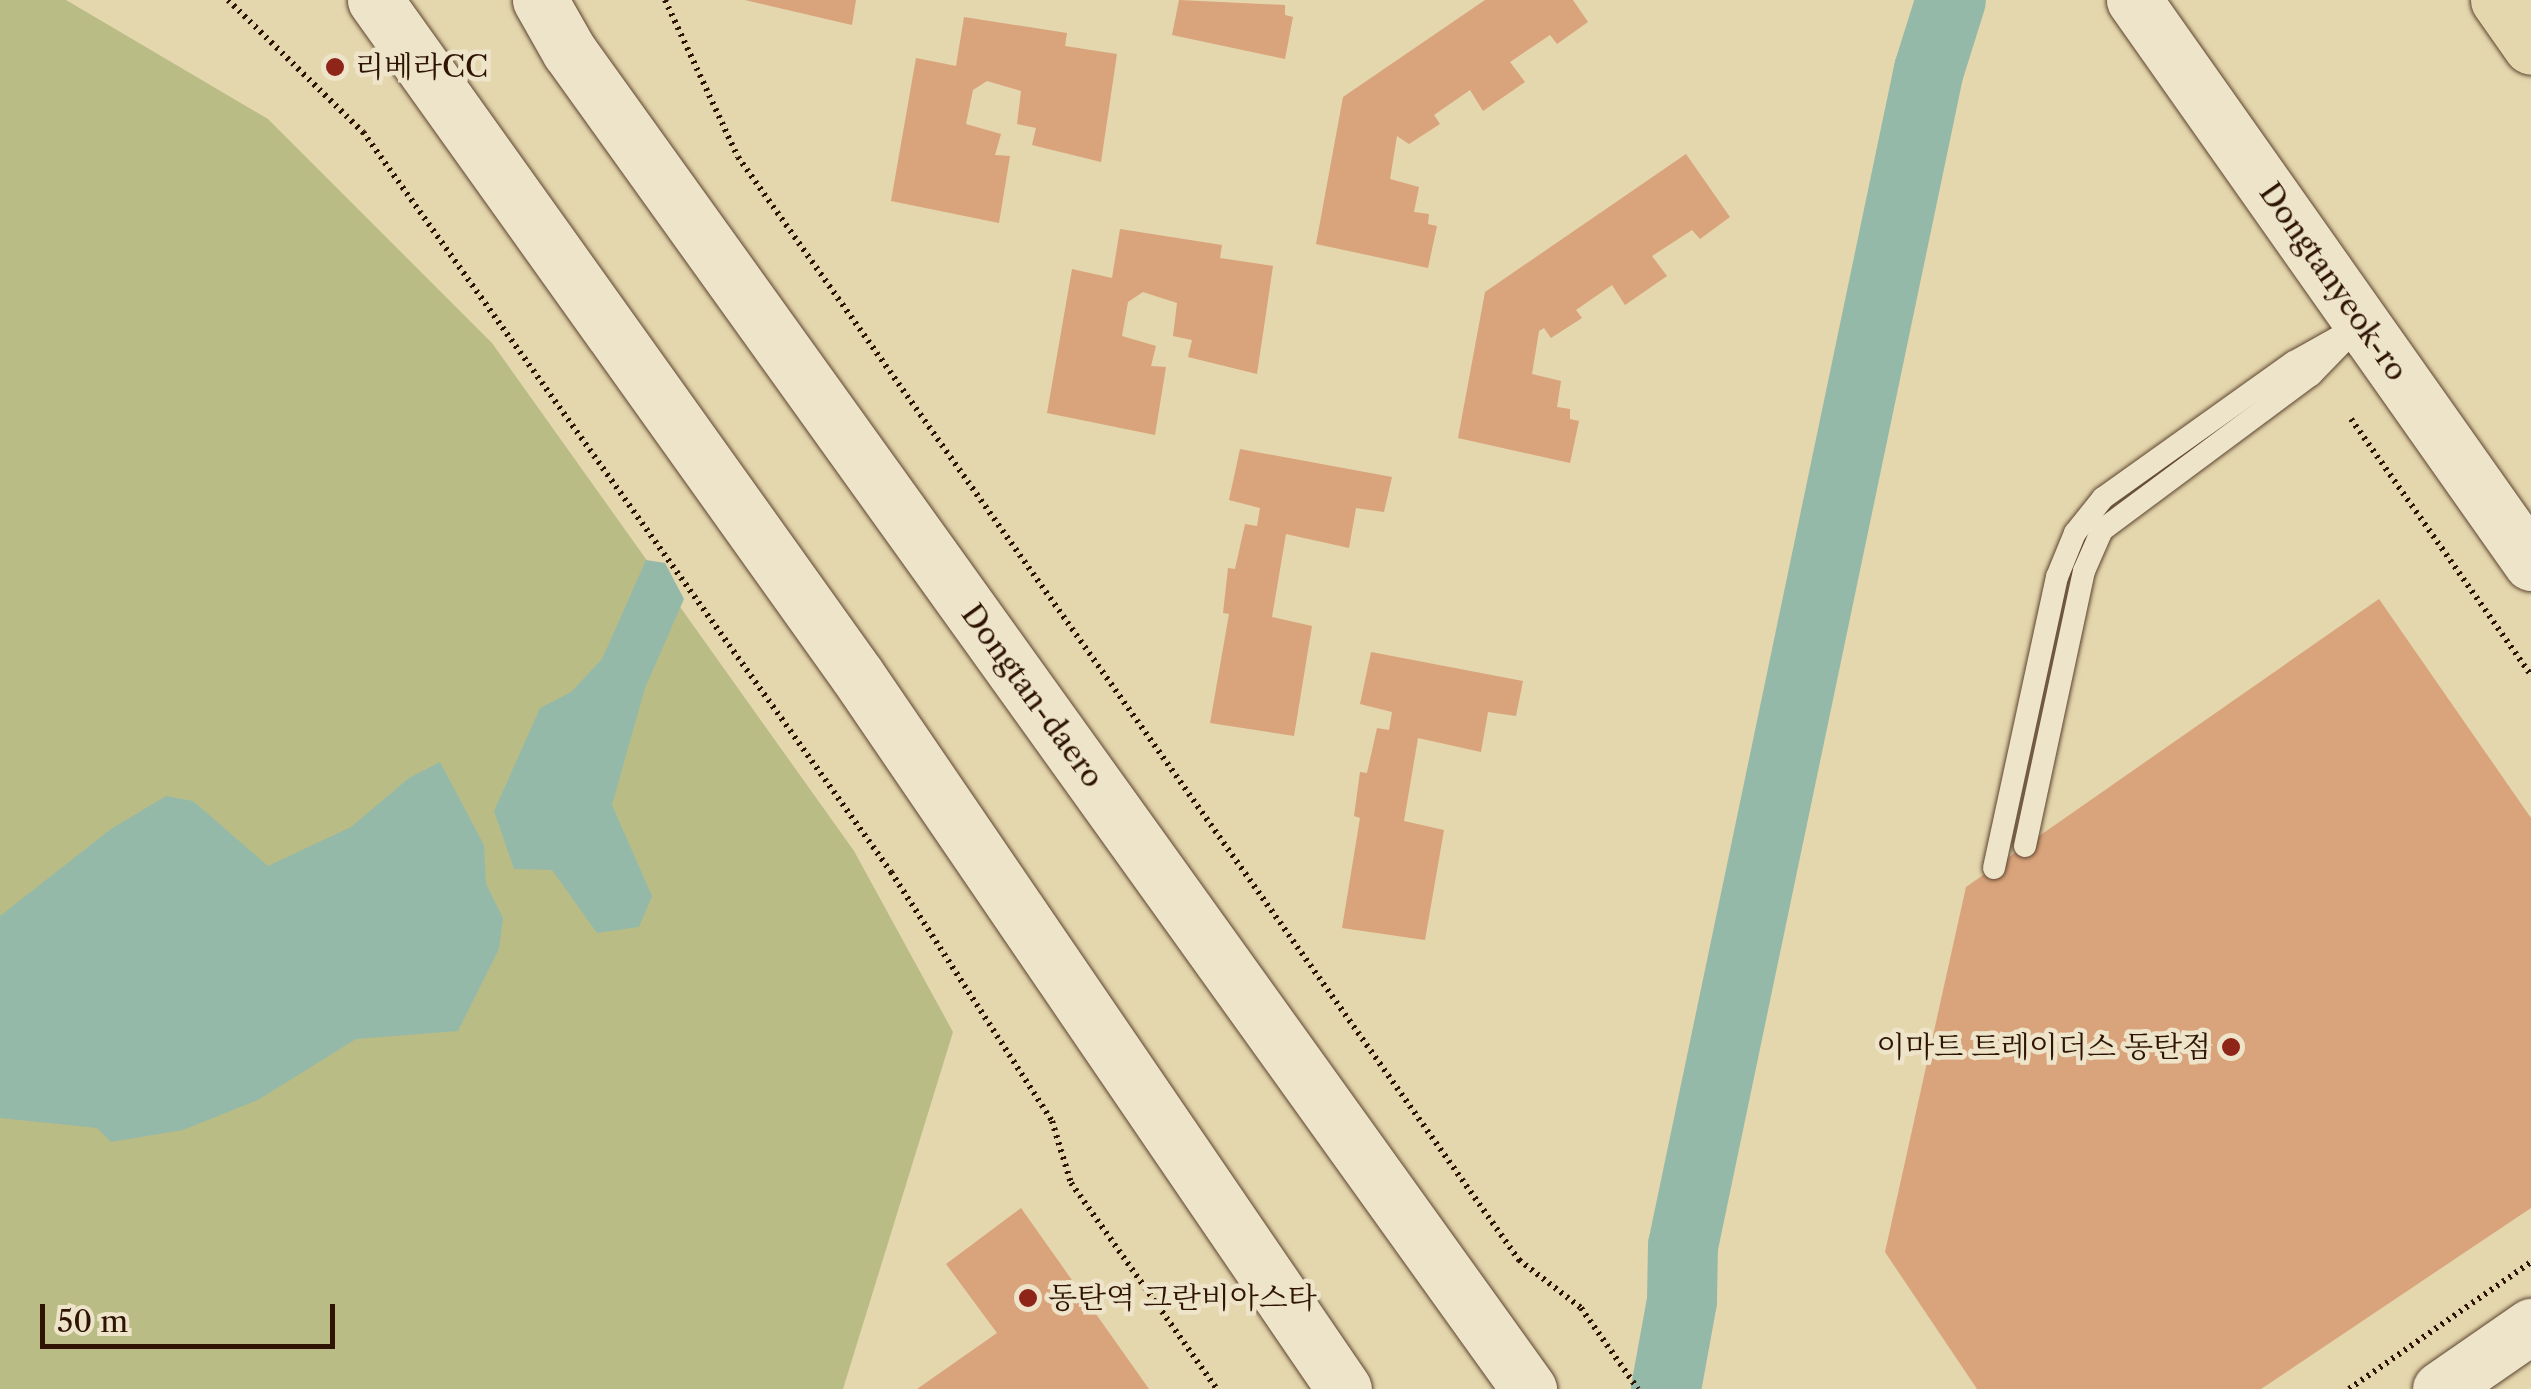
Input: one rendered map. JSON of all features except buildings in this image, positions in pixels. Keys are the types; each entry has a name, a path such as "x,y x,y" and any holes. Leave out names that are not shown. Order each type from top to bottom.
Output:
{"highway":[{"path":"2498,0 2531,47"}],"main road":[{"path":"376,0 846,659 1344,1389"},
{"name":"Dongtan-daero","path":"540,0 569,51 1529,1389"},
{"name":"Dongtanyeok-ro","path":"2134,0 2531,564"},
{"path":"2440,1389 2531,1326"}],"lane":[{"path":"2025,846 2084,571 2102,530 2311,375 2362,324"},
{"path":"1994,868 2056,577 2075,532 2119,487 2294,362 2362,324"}],"path":[{"path":"228,0 363,132 891,872 1052,1120 1070,1183 1217,1389"},
{"path":"665,0 738,157 1519,1260 1581,1308 1638,1389"},
{"path":"2351,419 2531,675"},
{"path":"2349,1389 2531,1262"}],"green space":[{"name":"리베라CC","path":"0,0 66,0 268,119 492,343 854,851 953,1032 843,1389 0,1389"}],"shaded area":[{"path":"646,560 665,563 684,599 645,688 612,805 652,896 639,927 597,933 552,870 514,869 494,811 540,708 571,692 602,659"},
{"path":"440,762 484,845 486,884 503,918 499,949 458,1031 356,1039 258,1100 183,1130 111,1142 97,1128 0,1118 0,916 111,829 166,796 193,801 268,866 351,827 409,778"}],"waterway":[{"path":"1666,1389 1682,1301 1683,1246 1929,70 1951,0"}],"place":[{"name":"리베라CC","path":"335,67"},
{"name":"이마트 트레이더스 동탄점","path":"2231,1047"},
{"name":"동탄역 그란비아스타","path":"1028,1298"}]}
